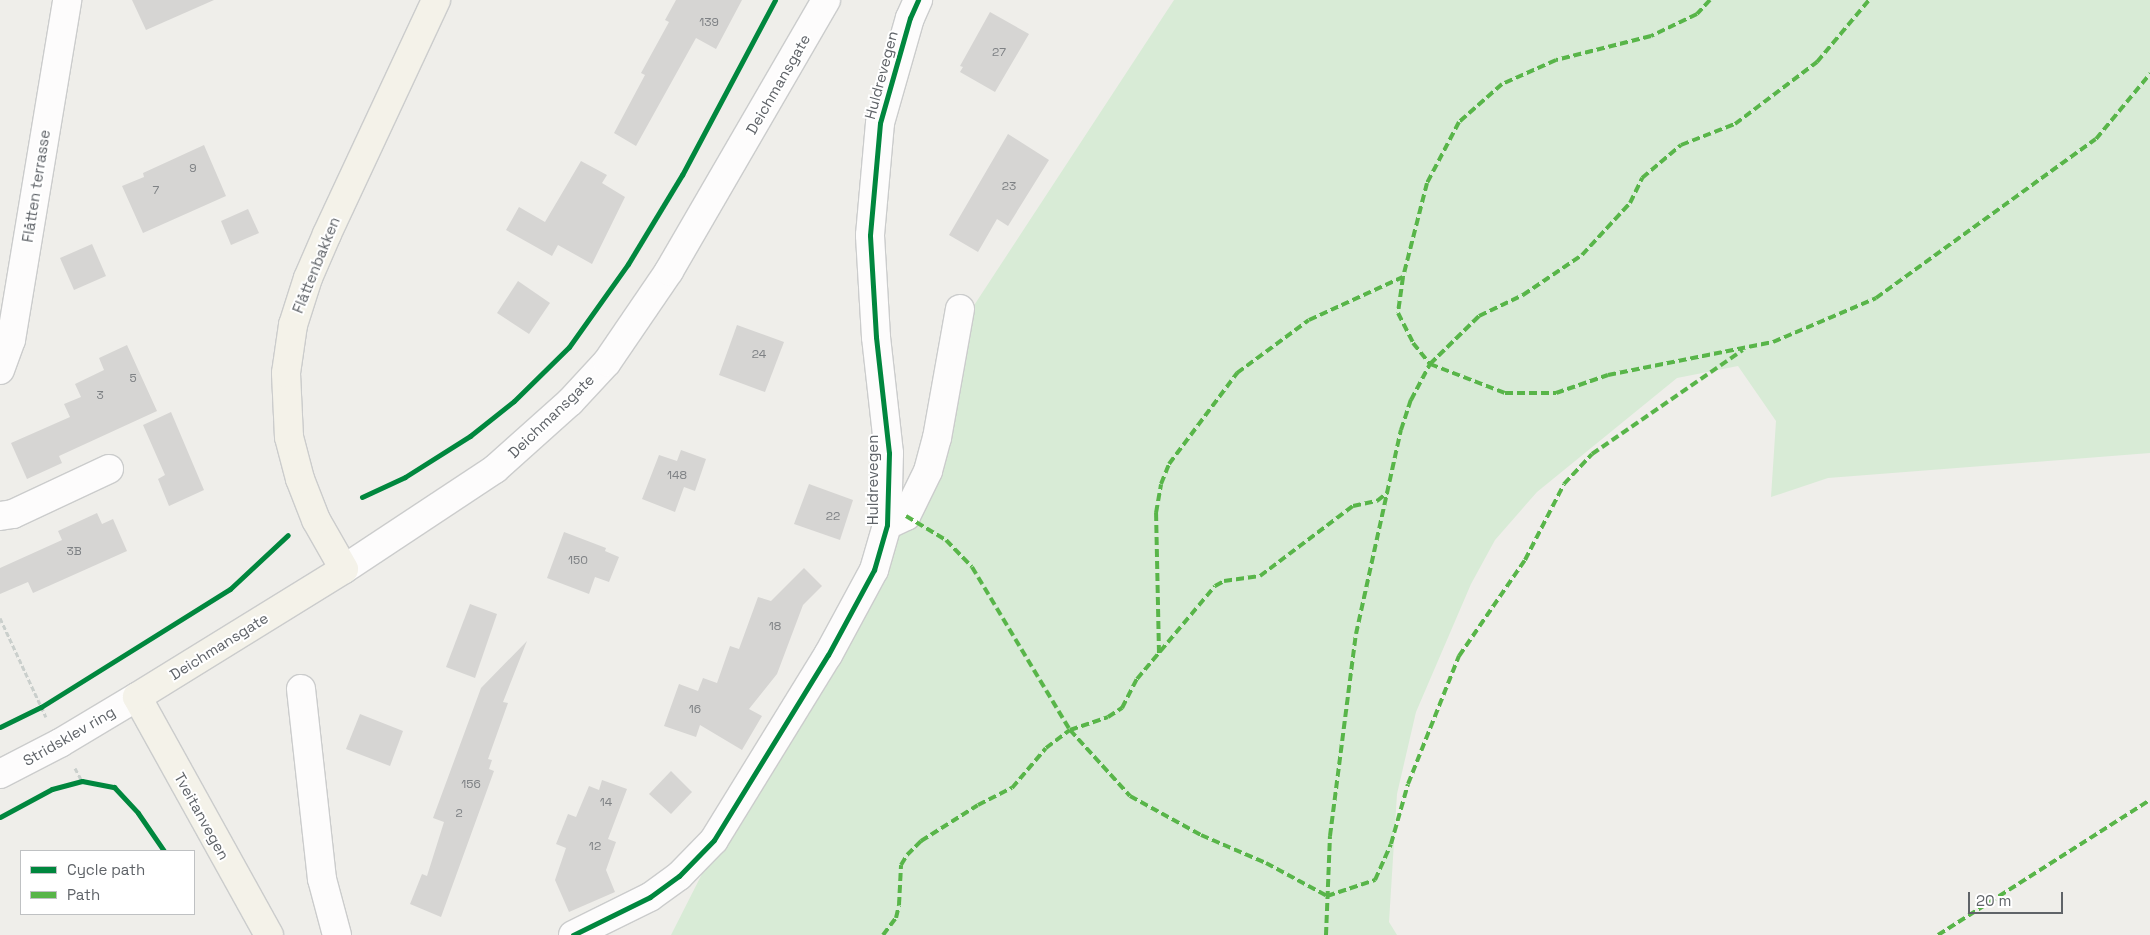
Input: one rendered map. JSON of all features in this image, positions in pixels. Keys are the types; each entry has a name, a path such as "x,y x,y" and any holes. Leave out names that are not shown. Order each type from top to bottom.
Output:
{"main road":[{"name":"Flåttenbakken","path":"344,569 316,520 300,479 289,437 286,374 293,325 312,269 436,0"},
{"name":"Deichmansgate","path":"137,697 344,569"},
{"name":"Tveitanvegen","path":"137,697 269,935"}],"street":[{"name":"Flåtten terrasse","path":"0,370 11,340 67,0"},
{"name":"Deichmansgate","path":"344,569 495,469 570,402 606,362 669,271 826,0"},
{"name":"Huldrevegen","path":"573,935 650,897 679,876 714,840 828,655 874,570 887,526 888,453 876,337 870,235 880,123 910,18 918,0"},
{"path":"887,526 906,516 928,471 937,438 960,309"},
{"path":"0,516 13,514 109,469"},
{"path":"301,689 322,879 337,935"},
{"name":"Stridsklev ring","path":"0,774 60,743 137,697"}],"path":[{"path":"0,618 41,708"},
{"path":"33,712 49,702"},
{"path":"75,783 90,782"}],"green space":[{"path":"1174,0 2150,0 2150,453 1828,478 1771,497 1776,421 1738,366 1677,378 1537,492 1495,540 1471,584 1416,712 1397,794 1389,922 1397,935 671,935 772,736 879,592 942,363 952,339"}],"building":[{"path":"132,0 214,0 146,30"},
{"path":"676,0 742,0 716,49 696,38 636,146 614,133 645,75 641,73 669,22 665,20"},
{"path":"990,12 1029,34 995,92 960,72 963,67 960,66"},
{"path":"1008,134 1049,160 1008,226 997,219 978,252 949,235"},
{"path":"204,145 226,196 143,233 122,186 144,177 143,173"},
{"path":"581,161 607,175 602,183 625,197 592,264 558,245 552,256 506,230 519,207 545,222"},
{"path":"248,209 259,233 231,245 221,221"},
{"path":"92,244 106,276 74,290 60,258"},
{"path":"518,281 550,303 529,334 497,313"},
{"path":"737,325 784,342 765,392 719,375"},
{"path":"127,345 157,411 59,456 62,463 27,479 11,443 70,417 64,404 81,397 75,384 104,370 99,358"},
{"path":"171,412 204,490 169,506 158,479 165,475 143,425"},
{"path":"681,450 706,459 695,491 684,487 675,512 642,499 659,455 677,461"},
{"path":"809,484 853,500 840,540 794,524"},
{"path":"97,513 102,524 113,519 127,551 33,593 28,582 0,594 0,568 62,540 58,531"},
{"path":"564,532 606,548 605,551 619,557 609,582 595,577 589,594 547,578"},
{"path":"804,568 822,586 803,605 777,674 749,709 762,716 742,750 700,725 696,737 664,726 679,684 698,691 703,678 717,683 730,646 739,649 758,597 771,601"},
{"path":"470,604 497,614 475,678 446,667"},
{"path":"527,641 503,702 508,703 488,759 492,760 489,769 494,771 441,917 410,904 422,874 427,876 444,822 433,818 481,688"},
{"path":"360,714 403,731 390,766 346,749"},
{"path":"671,771 692,792 671,814 649,794"},
{"path":"602,780 627,789 608,839 616,842 606,870 615,892 569,912 555,880 566,848 556,844 568,814 576,817 589,786 599,790"}],"marked path":[{"path":"1710,0 1697,14 1651,36 1556,60 1502,84 1459,122 1427,183 1403,277 1398,313 1413,343 1430,364 1505,393 1556,393 1608,375 1773,342 1876,298 2096,139 2150,74"},
{"path":"1326,935 1330,836 1356,634 1401,430 1411,400 1430,364 1479,316 1523,295 1582,255 1630,203 1642,178 1681,145 1735,124 1817,62 1869,0"},
{"path":"1159,653 1156,513 1161,484 1169,464 1237,373 1309,320 1403,277"},
{"path":"906,516 946,540 972,567 1070,730 1130,796 1201,835 1266,863 1327,896 1375,880 1391,844 1408,784 1459,656 1525,560 1564,484 1592,454 1743,350"},
{"path":"883,935 896,918 899,905 901,865 907,855 921,841 978,805 1012,788 1046,748 1070,730 1108,717 1122,708 1137,679 1215,586 1224,581 1260,576 1353,506 1377,501 1388,492"},
{"path":"1938,935 2150,800"}],"cycle path":[{"path":"362,497 405,477 470,436 514,401 569,347 628,264 682,175 775,0"},
{"path":"573,935 650,897 679,876 714,840 828,655 874,570 887,525 889,453 876,337 870,235 880,123 910,18 918,0"},
{"path":"0,727 41,707 230,589 288,535"},
{"path":"0,817 52,789 82,781 114,787 138,813 163,850"}]}
